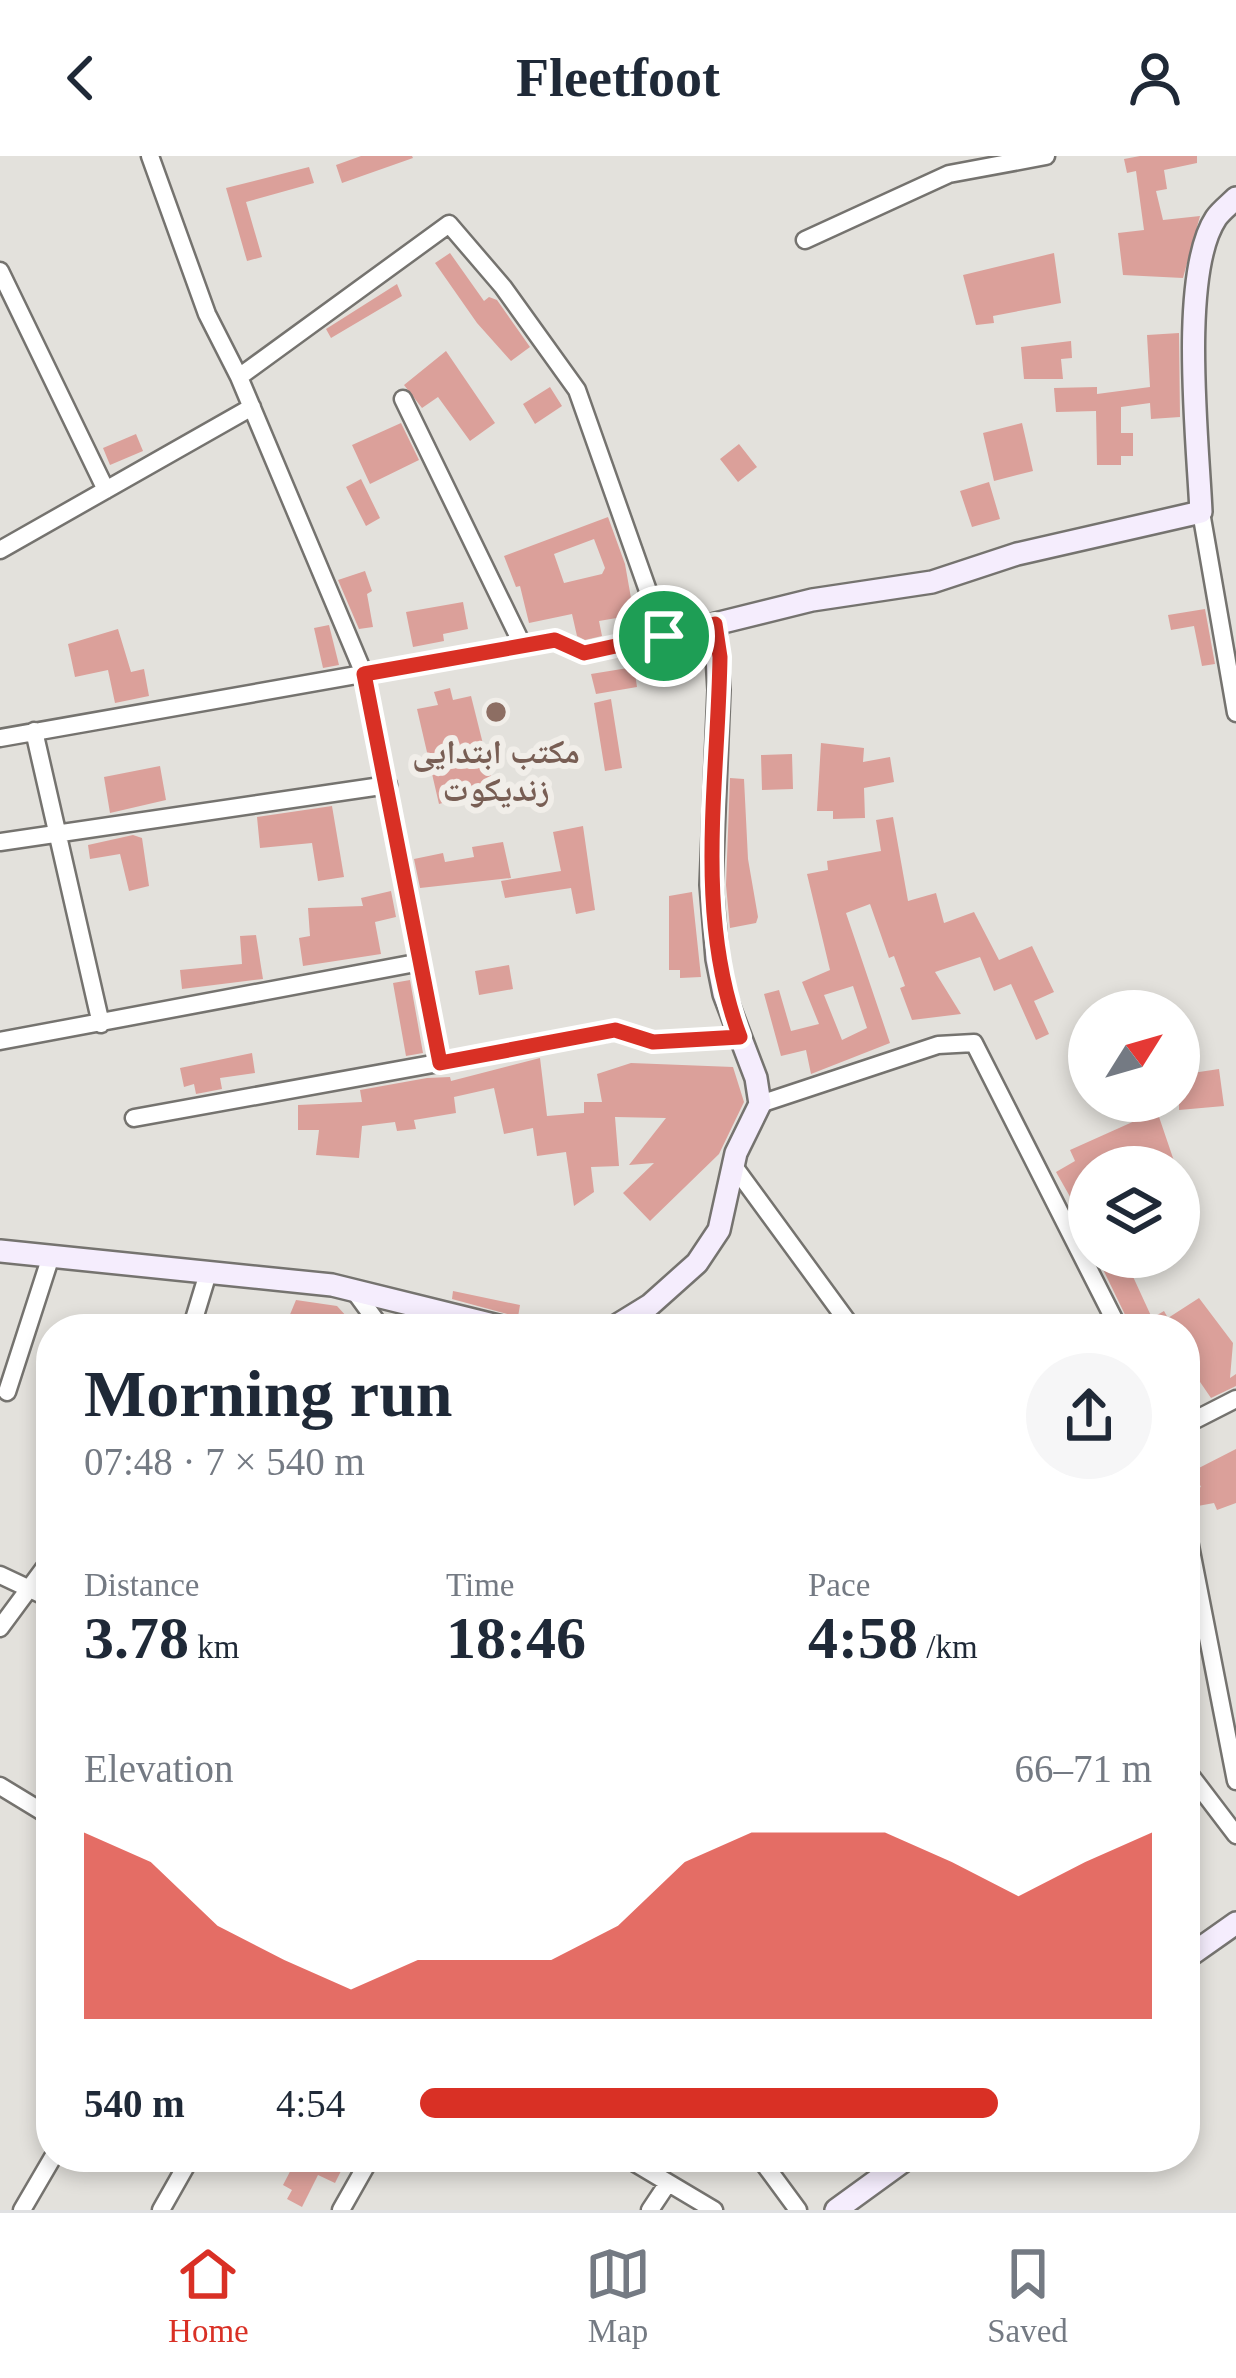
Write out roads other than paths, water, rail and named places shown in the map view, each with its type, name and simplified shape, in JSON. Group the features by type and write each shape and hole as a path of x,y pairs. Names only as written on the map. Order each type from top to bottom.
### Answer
{"street":[{"path":"150,156 207,314 239,377 364,674 440,1063"},
{"path":"806,240 949,174 1046,156"},
{"path":"1236,198 1215,218 1203,258 1195,317 1202,512 1236,713"},
{"path":"239,377 449,224 577,390 664,636"},
{"path":"0,271 106,490"},
{"path":"404,399 523,646"},
{"path":"0,550 252,407"},
{"path":"0,738 555,640 584,653 812,600 932,582 1017,554 1202,512"},
{"path":"635,1314 681,1277 719,1230 733,1165 760,1104 717,959 711,885 720,657 715,624"},
{"path":"34,731 100,1024"},
{"path":"0,842 388,784"},
{"path":"0,1041 422,962"},
{"path":"134,1118 615,1030 653,1042 740,1037"},
{"path":"760,1104 938,1045 974,1042 1111,1314"},
{"path":"733,1165 842,1314"},
{"path":"0,1251 355,1292 447,1314"},
{"path":"7,1392 51,1256"},
{"path":"196,1314 208,1273"},
{"path":"355,1292 371,1314"},
{"path":"1200,1417 1236,1399"},
{"path":"0,1575 36,1591"},
{"path":"0,1628 36,1578"},
{"path":"1200,1597 1236,1781"},
{"path":"0,1786 36,1807"},
{"path":"1200,1788 1236,1835"},
{"path":"1200,1948 1236,1923"},
{"path":"22,2210 44,2172"},
{"path":"161,2210 183,2172"},
{"path":"341,2210 362,2172"},
{"path":"650,2172 714,2210"},
{"path":"770,2172 798,2210"},
{"path":"836,2210 888,2172"},
{"path":"650,2210 668,2183"}],"place":[{"name":"مکتب ابتدایی زندیکوت","path":"496,712"}]}
